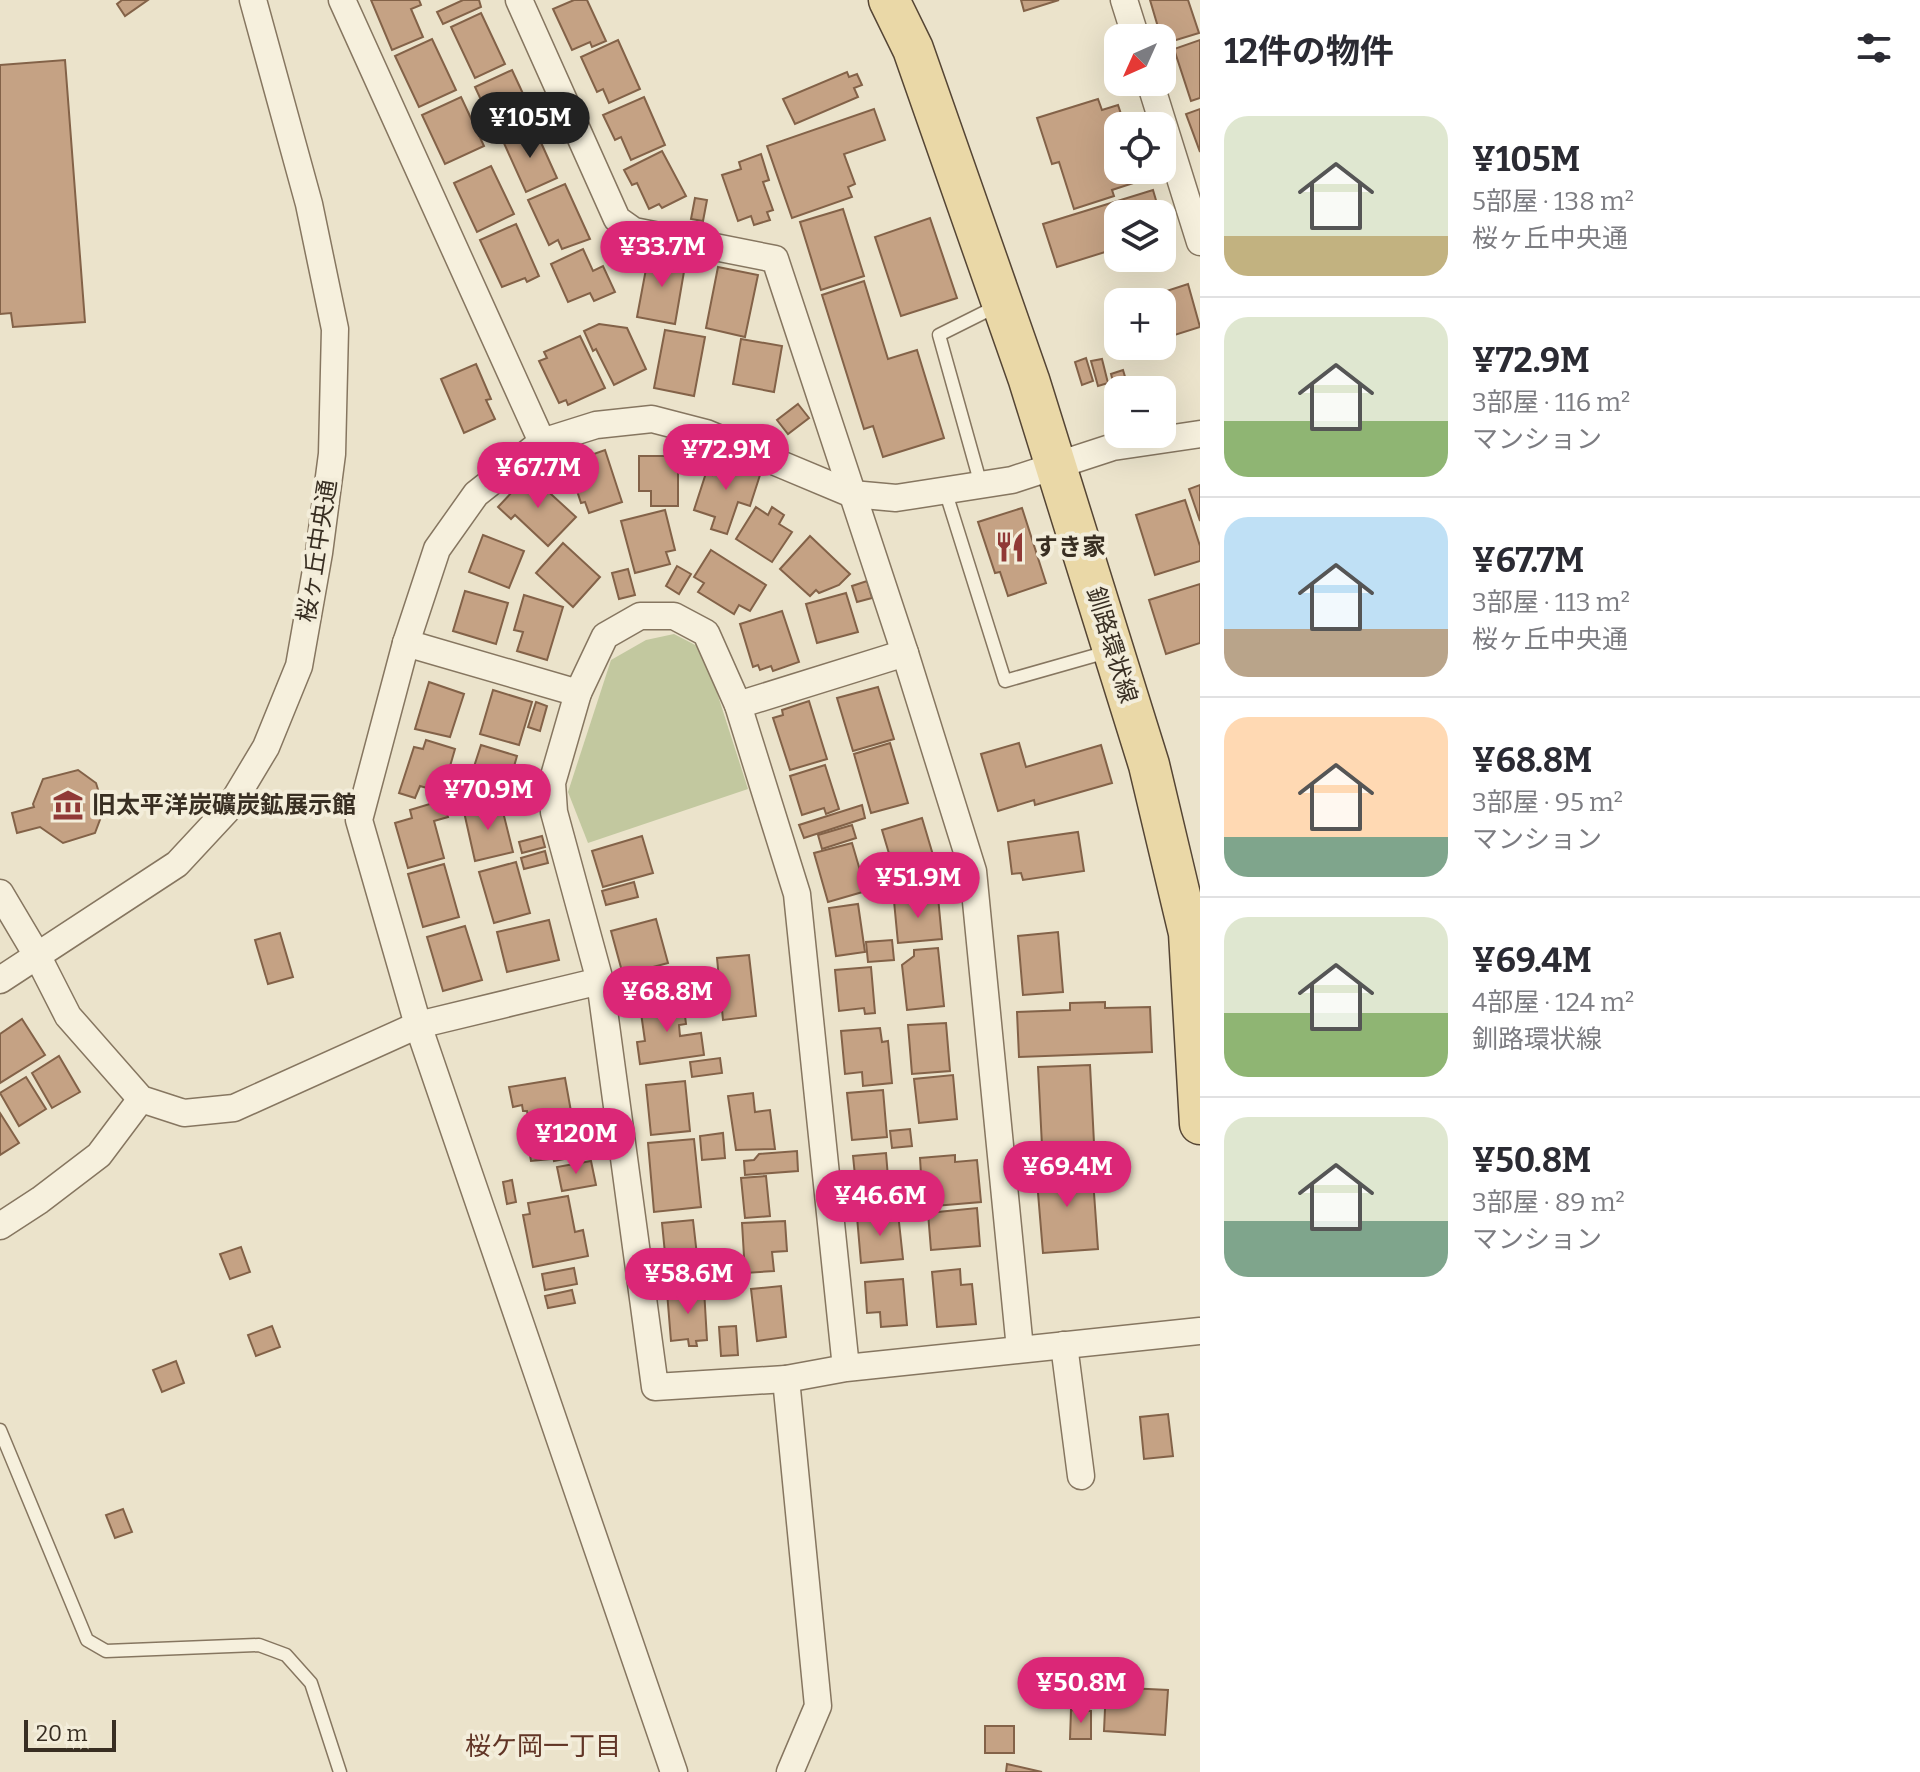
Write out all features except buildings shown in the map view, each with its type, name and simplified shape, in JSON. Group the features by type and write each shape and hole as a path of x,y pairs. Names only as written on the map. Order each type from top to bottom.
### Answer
{"main road":[{"name":"釧路環状線","path":"889,0 913,49 1057,465 1149,765 1189,933 1200,1124"}],"street":[{"name":"桜ヶ丘中央通","path":"0,980 177,864 230,807 266,747 299,666 332,454 335,329 309,204 253,0"},
{"path":"342,0 542,442"},
{"path":"519,0 617,219 634,231 775,259 905,653 973,871 1020,1349"},
{"path":"1124,0 1132,24"},
{"path":"1154,96 1200,242"},
{"path":"674,1772 418,1025 359,820 406,643 437,549 476,494 542,442 596,425 652,419 706,433 852,494 896,498 1012,480 1113,447 1200,434"},
{"path":"846,1368 797,894 738,705 706,633 674,616 640,616 605,636 578,693 552,783 554,812 600,981 655,1387 786,1379 846,1368 1200,1331"},
{"path":"406,643 578,693"},
{"path":"738,705 905,653"},
{"path":"0,893 68,1016 141,1099 184,1113 234,1108 418,1025 600,981"},
{"path":"0,1226 99,1155 141,1099"},
{"path":"1064,1345 1081,1476"},
{"path":"786,1379 818,1706 790,1772"}],"lane":[{"path":"981,485 939,335 1002,304"},
{"path":"945,490 1005,681 1114,650"},
{"path":"0,1430 87,1640 106,1651 259,1645 286,1655 311,1683 340,1772"}],"green space":[{"path":"674,634 703,649 748,789 588,843 568,792 611,660 646,640"}],"place":[{"name":"すき家","path":"1010,547"},
{"name":"旧太平洋炭礦炭鉱展示館","path":"68,805"}],"district":[{"name":"桜ケ岡一丁目","path":"543,1746"}]}
